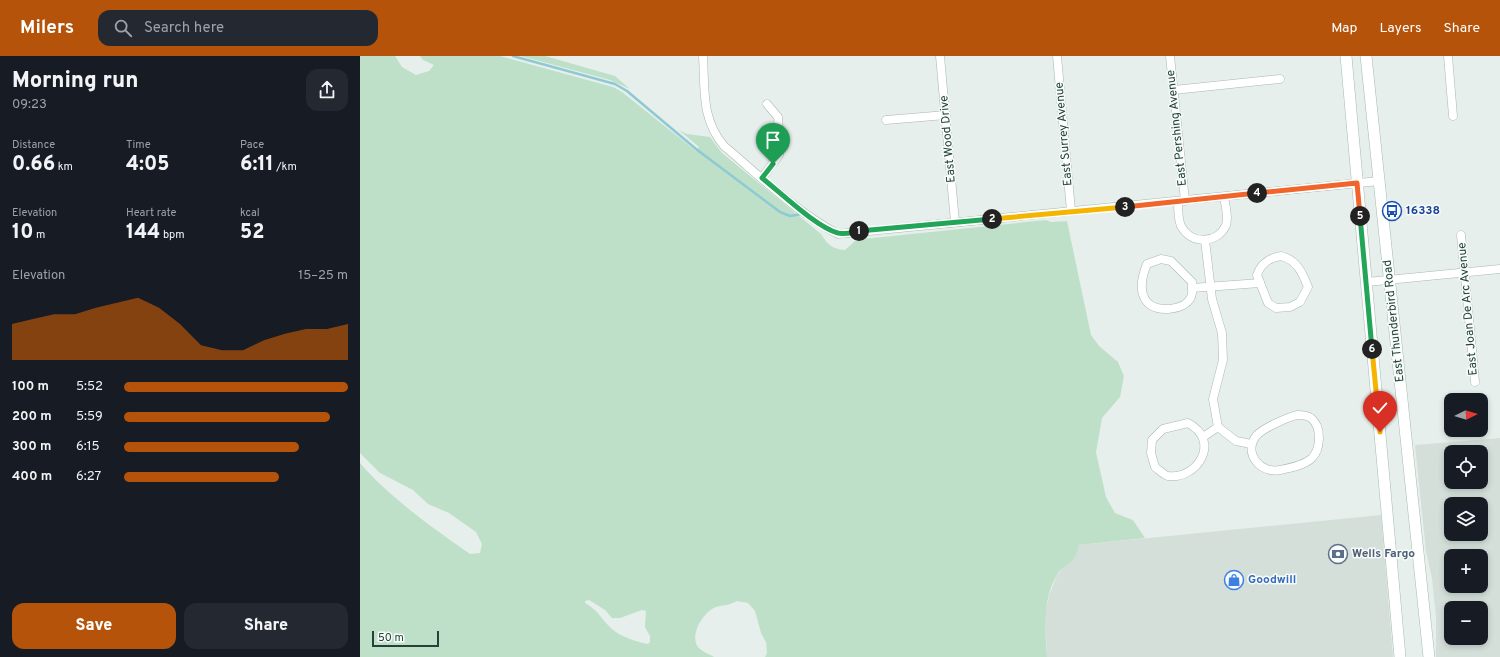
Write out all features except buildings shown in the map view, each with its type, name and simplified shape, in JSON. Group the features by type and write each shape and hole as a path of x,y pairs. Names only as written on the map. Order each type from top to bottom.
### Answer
{"main road":[{"name":"East Thunderbird Road","path":"1346,56 1400,657"},
{"name":"East Thunderbird Road","path":"1366,56 1429,657"}],"street":[{"path":"703,56 709,123 715,135 724,146 806,214 822,226 838,234 1379,181"},
{"name":"East Wood Drive","path":"940,56 955,222"},
{"name":"East Surrey Avenue","path":"1057,56 1071,212"},
{"name":"East Pershing Avenue","path":"1170,56 1174,90 1181,201 1181,226 1188,235 1198,240 1205,240"},
{"path":"1448,56 1453,116"},
{"path":"1174,90 1280,79"},
{"path":"762,178 779,155 780,143 778,117 767,104"},
{"path":"886,120 946,115"},
{"path":"1224,196 1226,223 1220,234 1210,240 1205,240 1210,288 1222,333 1223,348 1223,360 1213,399 1218,427 1236,441 1252,444"},
{"name":"East Joan De Arc Avenue","path":"1462,235 1475,382"},
{"path":"1281,256 1286,257 1300,268 1308,286 1300,302 1290,307 1276,308 1268,302 1260,283 1257,274 1261,265 1272,258 1281,256"},
{"path":"1161,259 1171,261 1192,282 1192,288 1191,297 1185,304 1179,307 1159,308 1148,303 1143,294 1142,278 1147,264 1161,259"},
{"path":"1367,282 1465,273 1500,268"},
{"path":"1192,288 1210,288 1260,283"},
{"path":"1297,415 1305,415 1312,419 1318,430 1318,444 1312,457 1277,471 1262,467 1253,459 1252,444 1257,434 1284,419 1297,415"},
{"path":"1188,423 1198,429 1203,437 1205,442 1203,457 1194,469 1177,475 1168,476 1155,467 1151,454 1152,440 1163,429 1188,423"},
{"path":"1203,437 1218,427"}],"shaded area":[{"path":"1500,438 1500,657 1436,657 1436,618 1432,578 1426,551 1415,445"},
{"path":"1381,515 1393,657 1047,657 1045,614 1049,596 1057,575 1065,565 1073,560 1079,545"}],"green space":[{"path":"360,56 395,56 402,67 416,75 429,71 434,65 423,60 420,56 500,56 613,87 622,92 696,151 699,147 679,130 687,134 710,137 722,153 821,234 825,241 837,248 845,250 855,241 863,239 1046,220 1051,222 1067,221 1091,335 1099,346 1118,362 1124,376 1120,397 1102,418 1096,452 1106,497 1115,513 1133,520 1145,538 1079,545 1074,559 1058,573 1049,593 1045,625 1047,657 765,657 767,653 766,642 761,633 755,611 748,603 737,601 711,609 699,624 695,636 698,647 714,657 360,657 360,463 398,500 470,554 480,553 482,544 476,532 449,513 428,504 413,490 380,473 360,453","holes":["589,600 605,610 612,618 620,618 642,610 646,611 645,627 650,636 650,642 648,644 638,642 626,638 616,632 596,611 585,603 585,601"]},
{"path":"521,56 545,56 615,76 630,89 610,80"}],"waterway":[{"path":"513,56 615,84 627,91 696,149 780,212 790,216 802,214"}],"place":[{"name":"16338","path":"1392,211"},
{"name":"Wells Fargo","path":"1338,554"},
{"name":"Goodwill","path":"1234,580"}],"route":[{"path":"773,164 762,178 822,226 838,234 1178,202 1357,183 1380,432"}]}
